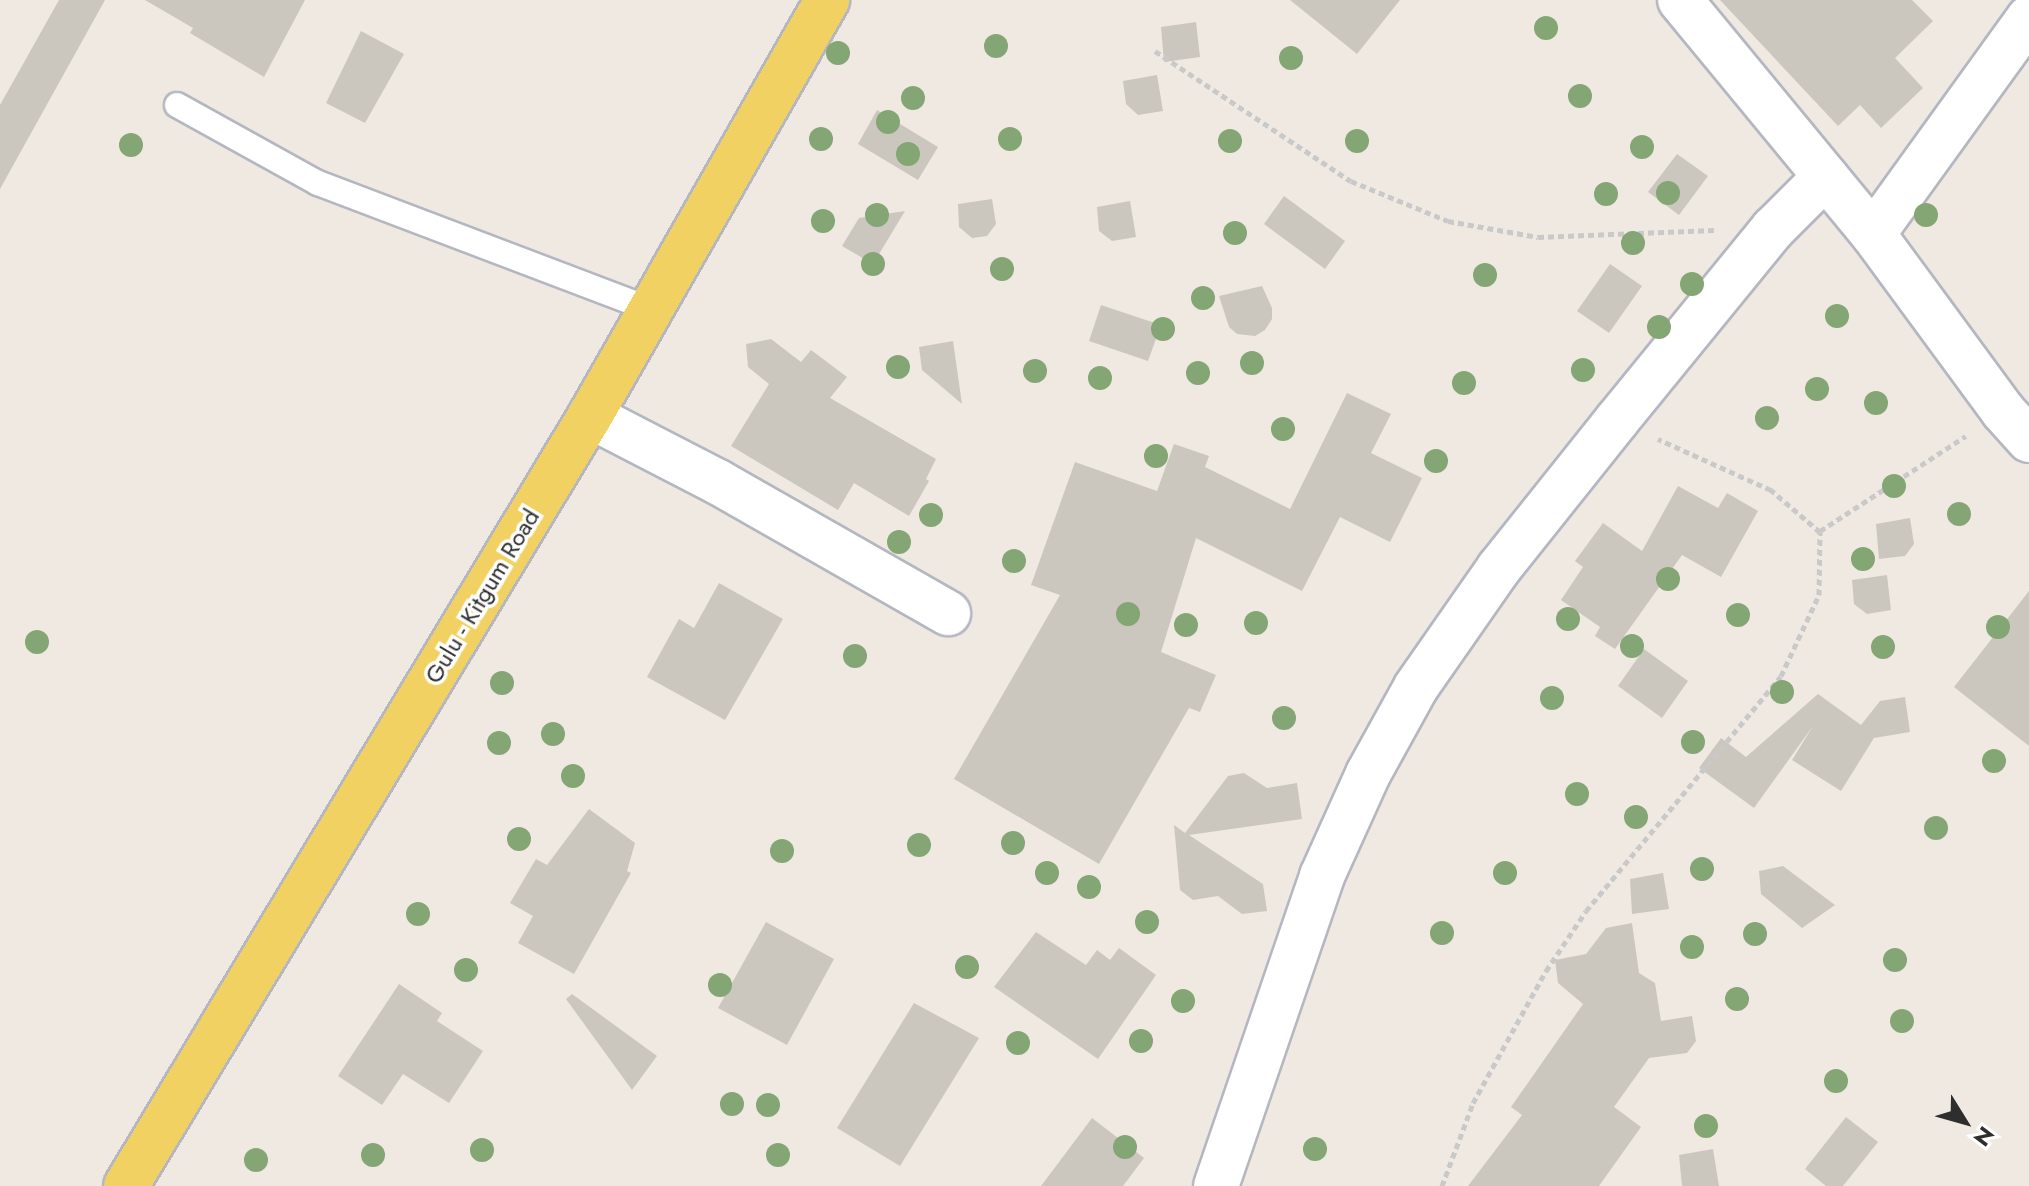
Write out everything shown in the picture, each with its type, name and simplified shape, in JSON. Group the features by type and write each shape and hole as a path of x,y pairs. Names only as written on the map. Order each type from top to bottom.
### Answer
{"main road":[{"name":"Gulu - Kitgum Road","path":"126,1186 590,416 827,0"}],"street":[{"path":"1680,0 1873,234 2016,425"},
{"path":"1873,234 2029,18"},
{"path":"1216,1186 1322,876 1368,774 1416,687 1499,568 1617,420 1773,229 1825,177"},
{"path":"590,416 718,482 948,613"}],"lane":[{"path":"177,105 318,183 652,310"}],"path":[{"path":"1155,51 1351,181 1448,221 1538,237 1773,229"},
{"path":"1617,420 1771,490 1820,532"},
{"path":"1820,532 2016,425"},
{"path":"1442,1186 1473,1103 1546,971 1586,911 1781,676 1819,595 1820,532"}],"building":[{"path":"59,0 105,0 0,189 0,105"},
{"path":"145,0 305,0 264,77 190,33 193,28"},
{"path":"1290,0 1400,0 1357,54"},
{"path":"1720,0 1912,0 1933,21 1895,58 1923,88 1881,128 1860,105 1838,126"},
{"path":"1196,22 1200,57 1164,62 1161,27"},
{"path":"361,31 404,54 365,123 326,103"},
{"path":"1157,75 1163,111 1138,115 1126,104 1123,81"},
{"path":"877,110 938,147 918,180 858,144"},
{"path":"1677,154 1708,176 1679,215 1648,192"},
{"path":"1284,196 1345,241 1325,269 1264,224"},
{"path":"992,199 996,224 987,236 972,238 959,227 958,204"},
{"path":"1130,201 1136,237 1112,241 1099,231 1097,207"},
{"path":"905,211 873,264 842,246 859,218"},
{"path":"1610,264 1642,286 1609,333 1577,311"},
{"path":"1262,286 1272,308 1272,319 1265,330 1255,336 1237,334 1229,327 1219,296"},
{"path":"1101,305 1161,325 1148,361 1089,341"},
{"path":"771,339 801,362 811,350 847,377 830,398 936,459 926,479 929,481 909,516 854,483 838,510 731,446 769,384 748,367 746,344"},
{"path":"953,341 962,404 922,370 919,347"},
{"path":"1347,393 1391,414 1371,453 1422,478 1390,542 1340,517 1302,591 1196,538 1161,652 1216,675 1200,712 1189,708 1099,864 954,779 1060,595 1031,585 1075,462 1157,491 1174,444 1209,456 1205,467 1290,509"},
{"path":"1678,486 1718,508 1727,493 1758,511 1721,577 1682,555 1615,649 1595,636 1600,627 1561,600 1583,567 1575,561 1603,523 1642,551"},
{"path":"1910,518 1914,544 1905,556 1879,559 1876,524"},
{"path":"1887,575 1891,610 1867,614 1854,604 1852,580"},
{"path":"719,583 783,619 725,720 647,677 679,619 694,628"},
{"path":"2029,591 2029,746 1954,687"},
{"path":"1644,649 1688,681 1662,718 1618,686"},
{"path":"1818,694 1861,725 1880,701 1905,697 1910,732 1874,738 1841,791 1792,760 1813,726 1754,808 1699,768 1721,738 1746,757"},
{"path":"1244,773 1267,788 1297,783 1302,819 1189,835 1263,884 1267,911 1242,914 1218,896 1193,900 1180,890 1174,825 1185,833 1228,776"},
{"path":"589,809 635,843 627,871 631,873 574,974 518,943 533,916 510,903 536,859 547,865"},
{"path":"1783,866 1835,905 1802,928 1761,894 1759,871"},
{"path":"1663,873 1669,909 1632,914 1630,879"},
{"path":"766,922 834,959 787,1045 718,1008"},
{"path":"1632,923 1639,973 1655,983 1661,1021 1692,1016 1696,1041 1687,1053 1649,1058 1614,1107 1641,1127 1599,1186 1468,1186 1522,1115 1511,1107 1583,1004 1558,983 1555,960 1586,954 1606,928"},
{"path":"1036,932 1086,965 1097,950 1110,960 1119,948 1156,975 1098,1059 994,987"},
{"path":"399,984 442,1013 437,1021 483,1051 449,1103 403,1074 382,1105 338,1076"},
{"path":"572,994 657,1056 632,1090 566,999"},
{"path":"914,1003 979,1038 900,1166 837,1128"},
{"path":"1846,1117 1878,1142 1843,1186 1826,1186 1805,1169"},
{"path":"1092,1118 1144,1158 1123,1186 1041,1186"},
{"path":"1713,1149 1719,1186 1682,1186 1679,1155"}]}
